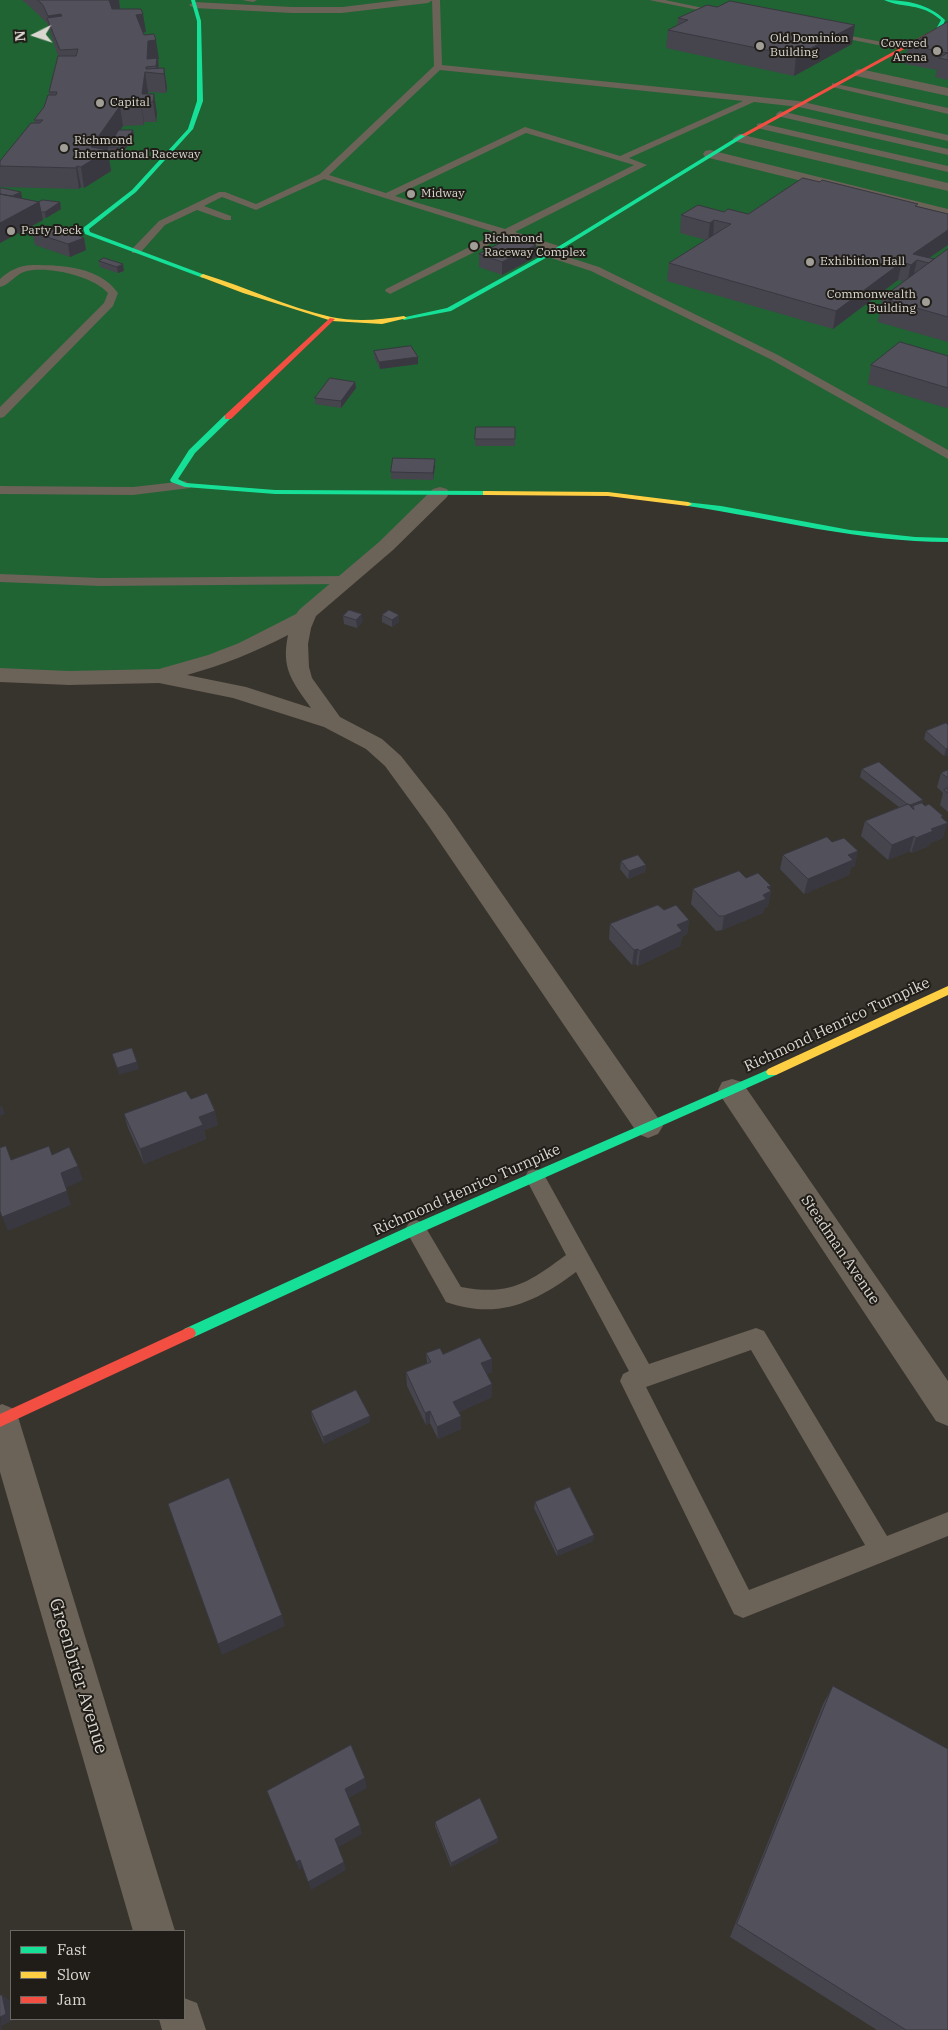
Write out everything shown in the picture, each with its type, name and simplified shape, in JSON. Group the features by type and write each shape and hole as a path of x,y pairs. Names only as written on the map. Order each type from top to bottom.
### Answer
{"street":[{"path":"428,0 342,10 292,10 194,2 199,21 200,101 190,129 134,191 86,228 86,233 246,292 332,319 382,322 449,310 553,252 710,154 945,24 934,12 922,7 886,0"},
{"path":"860,72 948,92"},
{"path":"739,138 948,187"},
{"path":"710,154 948,214"},
{"path":"332,319 192,452 174,480 185,485 275,492 608,494 634,496 711,507 874,536 917,541 948,540"},
{"path":"159,676 216,660 247,648 304,618 344,580 386,546 440,493"},
{"path":"304,618 297,644 298,667 301,678 332,722"},
{"path":"0,675 69,678 159,676 238,692 332,722 374,744 393,761 437,819 648,1126"},
{"name":"Richmond Henrico Turnpike","path":"1,1421 93,1376 416,1229 732,1090 948,990"},
{"name":"Steadman Avenue","path":"732,1090 948,1410"},
{"name":"Greenbrier Avenue","path":"1,1421 154,1930"}],"lane":[{"path":"246,0 253,0"},
{"path":"136,251 162,223 222,194 256,207 323,176 438,67 436,0"},
{"path":"653,0 730,14"},
{"path":"817,31 903,48"},
{"path":"438,67 756,98 799,104 948,138"},
{"path":"836,85 948,111"},
{"path":"620,159 756,98"},
{"path":"780,114 948,152"},
{"path":"760,126 948,169"},
{"path":"387,196 524,130 642,165 509,234 390,291"},
{"path":"323,176 509,234 595,269 774,357 948,455"},
{"path":"195,206 228,218"},
{"path":"0,284 10,275 25,269 42,268 94,277 107,285 113,293 109,304 0,414"},
{"path":"0,490 133,490 185,485"},
{"path":"0,578 100,582 344,580"},
{"path":"535,1177 644,1377"},
{"path":"416,1229 454,1295 476,1300 496,1301 536,1290 579,1258"},
{"path":"882,1550 756,1338 630,1382 743,1604 882,1550 948,1524"}],"green space":[{"name":"Richmond Raceway Complex","path":"0,0 948,0 948,540 917,541 634,495 440,493 304,618 159,676 0,675"}],"building":[{"name":"Capital","path":"38,0 109,0 112,9 141,9 143,14 136,15 144,35 154,34 156,40 148,41 147,59 157,58 156,66 146,67 146,69 164,68 164,74 145,72 142,94 154,94 153,102 141,102 141,105 120,106 91,147 108,150 81,167 0,166 0,161 31,123 40,123 43,120 34,120 44,107 48,95 56,95 57,92 49,92 58,56 76,56 78,49 60,50 47,18 62,16 61,14 48,16 43,5"},
{"path":"730,1 855,25 796,56 668,30 688,20 678,18 707,5 717,7"},
{"path":"948,22 948,53 908,45"},
{"path":"948,53 948,60 939,58"},
{"path":"119,130 133,130 122,147 108,147"},
{"name":"Exhibition Hall","path":"803,178 820,182 822,180 918,204 915,206 948,214 948,230 913,254 934,259 929,263 917,260 911,265 902,262 836,311 669,263 731,224 714,220 710,223 681,215 698,205 724,212 728,209 748,214"},
{"path":"0,189 21,192 12,196 0,194"},
{"path":"0,194 39,202 0,223"},
{"path":"43,200 60,202 45,212 41,212 38,202"},
{"path":"48,226 80,234 77,235 84,238 68,244 32,232 39,227"},
{"path":"513,237 536,245 502,262 479,254"},
{"path":"948,249 948,317 882,298"},
{"path":"104,258 123,264 117,267 99,261"},
{"path":"900,342 948,356 948,388 871,365"},
{"path":"411,346 418,357 379,362 374,351"},
{"path":"330,378 355,382 341,401 315,398"},
{"path":"476,427 515,427 515,439 475,439"},
{"path":"393,458 435,459 433,473 391,472"},
{"path":"349,610 362,614 356,620 343,616"},
{"path":"389,610 399,615 392,620 382,615"},
{"path":"946,723 948,725 948,748 946,749 926,731"},
{"path":"879,762 923,800 910,805 907,804 862,769"},
{"path":"948,770 948,778 941,773"},
{"path":"922,803 925,806 929,804 948,823 931,829 933,831 916,838 914,836 892,845 865,821 908,804 914,810 913,806"},
{"path":"827,837 832,842 844,838 858,851 848,855 853,860 808,879 783,855"},
{"path":"638,855 646,865 629,871 621,861"},
{"path":"739,871 746,878 758,873 771,886 767,887 771,891 763,895 766,899 724,916 719,916 693,889"},
{"path":"658,905 664,910 676,905 689,920 677,925 682,931 640,951 638,949 634,950 610,924"},
{"path":"132,1048 137,1062 117,1068 112,1054"},
{"path":"186,1091 191,1099 207,1093 215,1111 199,1117 203,1125 140,1149 124,1114"},
{"path":"6,1146 11,1160 49,1146 52,1155 69,1147 78,1166 61,1173 67,1191 2,1217 0,1211 0,1148"},
{"path":"480,1338 492,1359 481,1363 492,1384 453,1402 461,1416 437,1427 430,1411 425,1413 406,1372 431,1362 426,1353 440,1348 443,1354"},
{"path":"356,1390 370,1416 323,1437 311,1411"},
{"path":"229,1478 282,1615 218,1644 168,1504"},
{"path":"570,1487 594,1535 557,1551 535,1502"},
{"path":"833,1686 948,1749 948,2030 906,2030 737,1924"},
{"path":"351,1745 365,1778 345,1789 360,1825 335,1839 344,1862 308,1882 300,1860 296,1862 267,1791"},
{"path":"480,1798 498,1838 451,1863 435,1822"},
{"path":"0,1995 2,1995 6,2014 0,2017"}],"traffic: fast":[{"path":"193,0 199,21 200,101 190,129 134,191 86,228 87,233 203,276"},
{"path":"886,0 917,5 931,11 943,20 940,28 937,30"},
{"path":"404,318 449,310 558,249 744,135"},
{"path":"228,417 192,452 174,480 185,485 275,492 486,493"},
{"path":"688,504 850,533 915,540 948,540"},
{"path":"189,1333 416,1229 772,1072"}],"traffic: slow":[{"path":"203,276 245,292 332,319 382,322 404,318"},
{"path":"486,493 608,494 688,504"},
{"path":"772,1072 948,990"}],"traffic: jam":[{"path":"744,135 937,30"},
{"path":"228,417 332,319"},
{"path":"0,1421 189,1333"}],"place":[{"name":"Old Dominion Building","path":"760,46"},
{"name":"Covered Arena","path":"937,51"},
{"name":"Capital","path":"100,103"},
{"name":"Richmond International Raceway","path":"64,148"},
{"name":"Midway","path":"411,194"},
{"name":"Party Deck","path":"11,231"},
{"name":"Richmond Raceway Complex","path":"474,246"},
{"name":"Exhibition Hall","path":"810,262"},
{"name":"Commonwealth Building","path":"926,302"}]}
